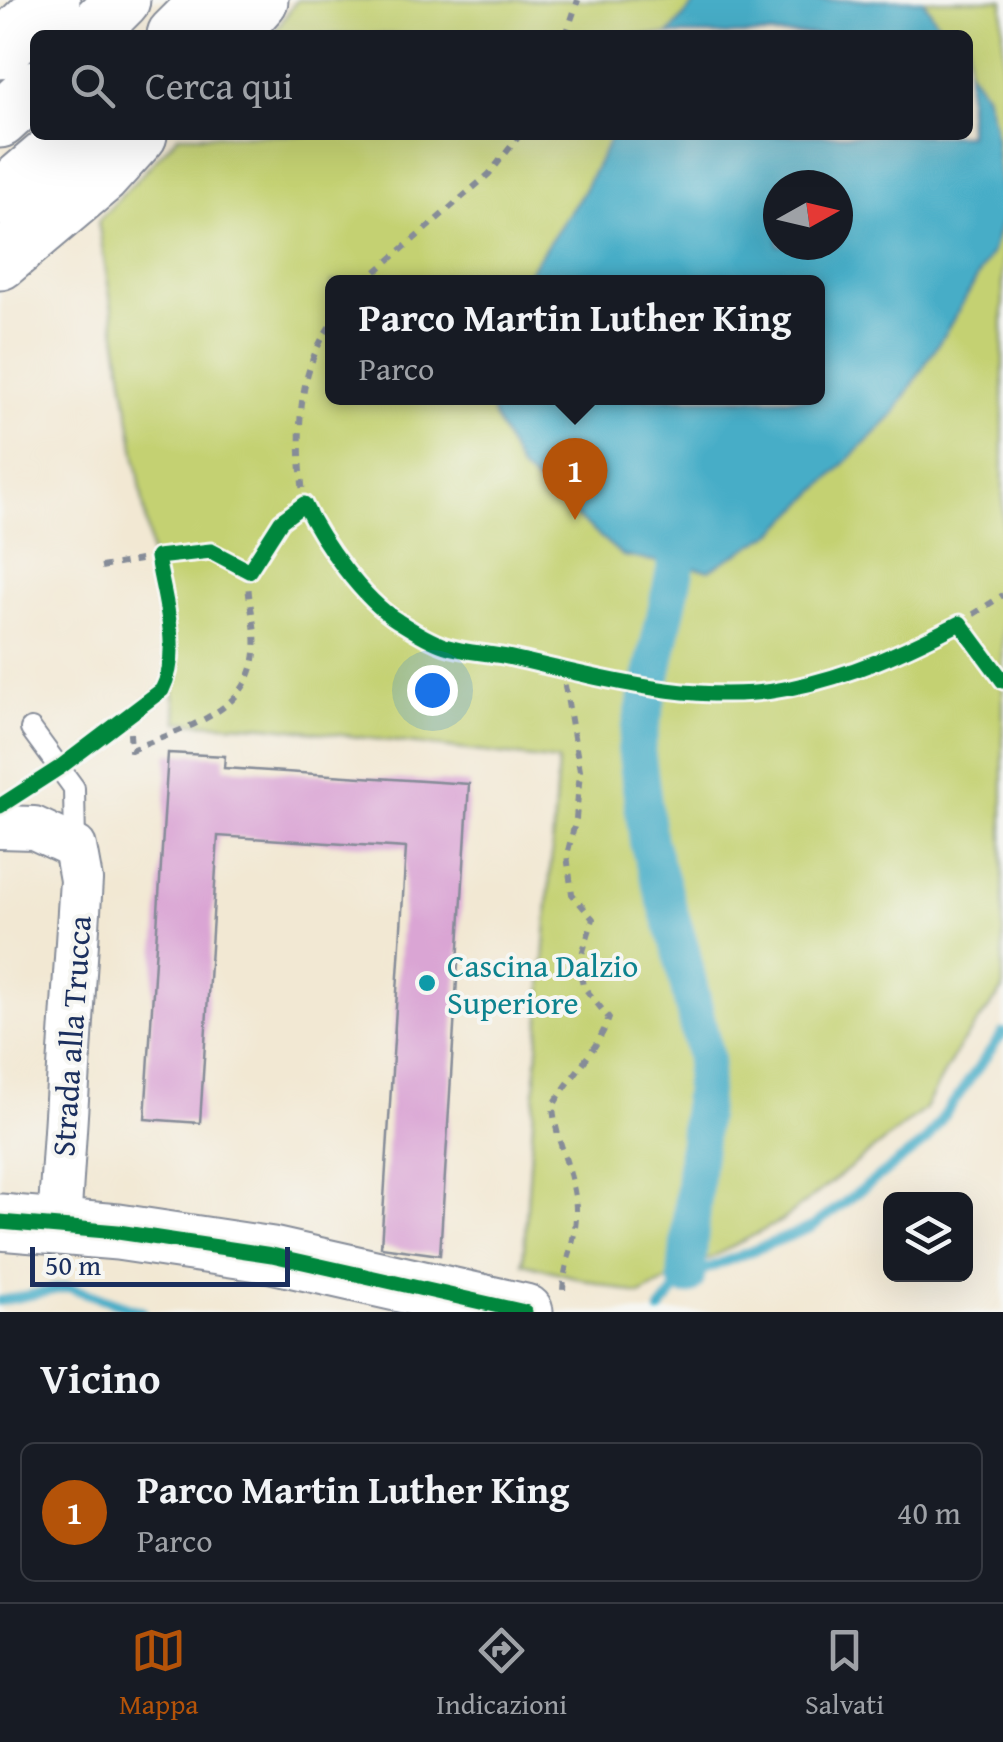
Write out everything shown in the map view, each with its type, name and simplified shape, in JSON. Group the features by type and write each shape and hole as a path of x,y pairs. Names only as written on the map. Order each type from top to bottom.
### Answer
{"main road":[{"path":"0,51 52,0"},
{"path":"92,30 122,0"},
{"path":"179,30 210,0"},
{"path":"233,30 260,0"},
{"path":"0,120 30,93"},
{"path":"0,198 68,140"},
{"path":"0,262 101,178 135,140"},
{"path":"0,1222 60,1225 272,1255 523,1307"}],"street":[{"path":"0,826 34,828 76,848"},
{"name":"Strada alla Trucca","path":"60,1225 81,880 76,848"}],"lane":[{"name":"Strada alla Trucca","path":"31,729 74,788 76,848"}],"path":[{"path":"568,30 578,0"},
{"path":"372,275 489,174 516,140"},
{"path":"303,512 298,424 325,333"},
{"path":"101,567 163,562"},
{"path":"134,713 132,750 223,712 238,696 255,656 255,630 246,592 247,565"},
{"path":"970,638 952,627 1003,594"},
{"path":"523,1307 564,1268 574,1236 577,1211 553,1106 601,1041 609,1018 583,986 580,964 593,919 572,894 567,856 580,771 555,668 579,673"},
{"path":"113,728 134,713"}],"green space":[{"path":"297,0 1003,0 1003,990 959,1047 924,1110 783,1220 640,1295 523,1263 558,761 267,726 178,722 98,221 174,140 973,140 973,30 276,30"}],"water":[{"path":"698,0 923,0 943,30 672,30"},
{"path":"973,76 985,93 994,125 1003,215 992,252 950,325 892,417 775,532 709,570 623,556 520,469 492,413 493,405 825,405 825,275 527,275 582,194 609,140 973,140"}],"building":[{"name":"Cascina Dalzio Superiore","path":"168,753 225,756 224,768 469,784 440,1255 381,1247 406,848 218,836 200,1123 145,1119"}],"waterway":[{"path":"676,566 636,749 648,842 681,951 705,1058 686,1277"},
{"path":"660,1310 686,1277 812,1227 925,1142 1003,1033"},
{"path":"0,1301 68,1287 143,1312"}],"cycle path":[{"path":"0,806 59,768 162,690 168,675 171,642 157,557 211,551 249,571 281,521 304,504 332,551 371,599 409,628 453,648 650,688 756,693 813,683 856,670 960,623 1003,681"},
{"path":"0,1222 118,1232 272,1255 525,1312"}],"place":[{"name":"Parco Martin Luther King","path":"575,520"},
{"name":"Cascina Dalzio Superiore","path":"427,983"}]}
